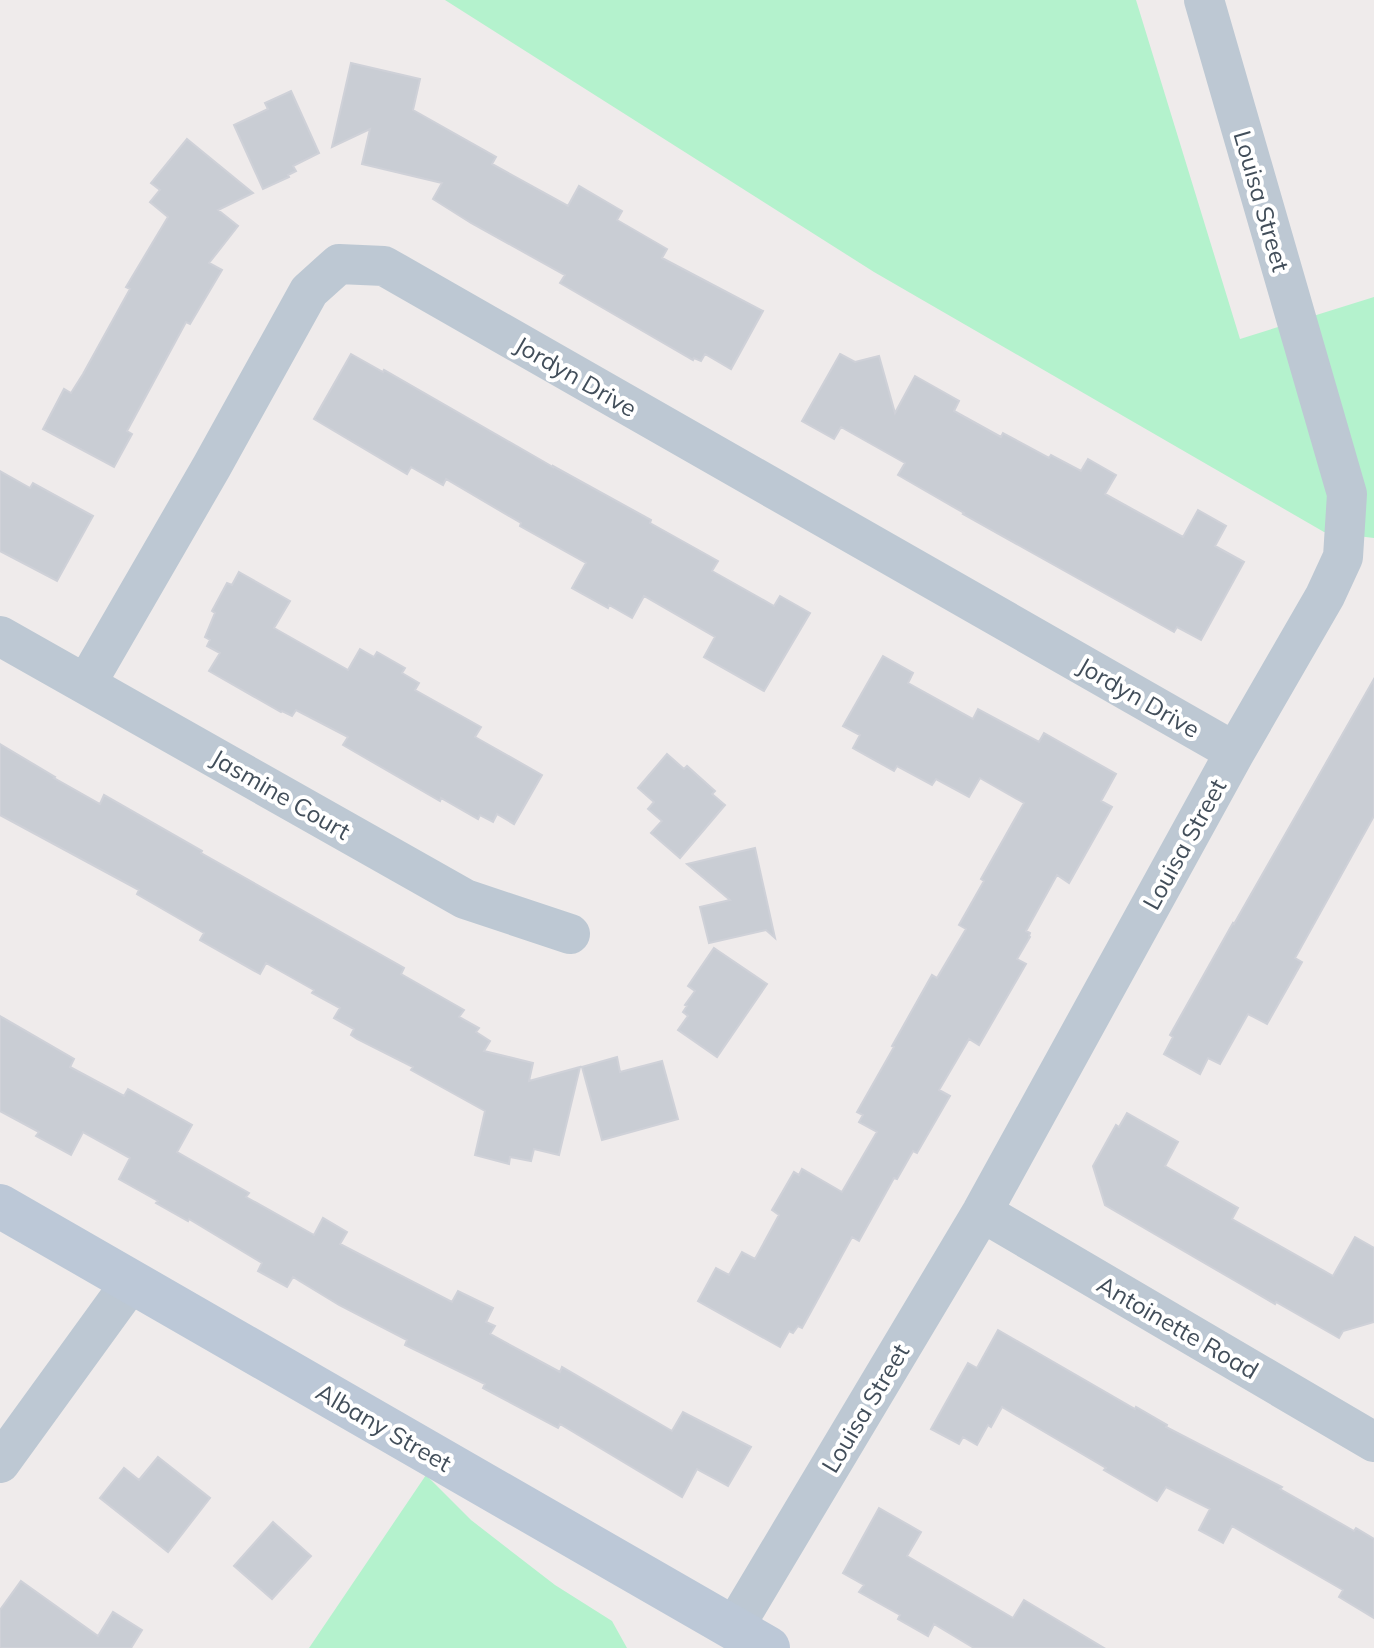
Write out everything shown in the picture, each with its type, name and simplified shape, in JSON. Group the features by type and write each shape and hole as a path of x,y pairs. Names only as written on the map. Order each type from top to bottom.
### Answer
{"street":[{"name":"Louisa Street","path":"750,1638 1235,752 1325,596 1343,557 1347,494 1204,0"},
{"name":"Jordyn Drive","path":"86,684 309,291 339,264 384,266 1235,752"},
{"name":"Jasmine Court","path":"0,636 465,899 570,934"},
{"name":"Albany Street","path":"0,1206 750,1638"},
{"name":"Antoinette Road","path":"982,1212 1374,1442"},
{"path":"0,1463 132,1281"}],"green space":[{"path":"445,0 1136,0 1240,339 1374,297 1374,538 1324,532 874,272"},
{"path":"426,1475 471,1520 555,1585 612,1621 627,1648 309,1648"}],"building":[{"path":"351,63 420,79 413,110 496,157 492,164 568,206 579,186 622,211 617,220 667,249 662,258 763,311 731,369 705,354 701,361 693,360 560,283 565,275 433,199 442,183 362,164 370,129 332,147"},
{"path":"291,91 319,153 293,166 296,171 289,177 263,189 234,125 268,109 265,103"},
{"path":"187,139 253,193 218,210 238,226 209,263 222,270 190,324 186,322 127,431 132,434 114,467 43,429 64,389 71,393 83,374 130,289 126,287 168,217 150,202 160,190 151,183"},
{"path":"351,354 651,520 650,523 718,561 712,571 774,606 780,596 810,613 764,691 704,657 715,637 644,596 632,618 609,605 608,608 572,588 586,563 446,479 443,485 411,467 407,474 314,419"},
{"path":"840,354 855,362 879,356 895,413 915,376 959,401 954,411 1001,437 1003,433 1081,471 1088,459 1116,475 1105,494 1183,537 1198,510 1226,526 1215,546 1244,562 1201,640 1177,627 1174,632 963,514 898,475 905,463 841,427 834,439 802,421"},
{"path":"0,471 30,488 33,483 93,516 57,581 0,551"},
{"path":"239,572 290,601 274,628 348,670 360,649 374,657 377,652 405,668 402,673 419,683 415,690 481,727 475,737 542,775 514,824 497,814 493,822 480,815 478,819 441,798 440,801 343,745 348,737 296,710 292,716 281,712 209,671 220,653 207,646 210,640 205,637 215,613 212,611 227,583 232,585"},
{"path":"883,656 913,673 908,683 973,719 978,709 1039,742 1044,733 1116,774 1101,801 1112,807 1069,883 1057,875 1026,931 1030,937 1017,959 1026,964 979,1045 969,1039 939,1090 950,1096 917,1153 913,1151 897,1179 894,1178 859,1241 852,1237 802,1328 798,1326 793,1333 789,1331 780,1347 698,1301 716,1268 729,1275 742,1252 755,1259 779,1215 772,1210 794,1172 799,1175 802,1169 842,1192 877,1132 859,1122 863,1115 857,1112 932,975 937,978 966,929 959,925 1024,803 980,778 969,797 936,779 932,785 897,766 894,771 853,748 860,735 843,726"},
{"path":"1374,679 1374,816 1295,958 1302,962 1267,1024 1248,1014 1220,1064 1208,1058 1200,1074 1164,1054 1173,1037 1170,1035"},
{"path":"0,744 100,804 104,795 404,968 401,974 464,1010 459,1017 479,1028 476,1032 490,1041 484,1051 533,1063 529,1081 580,1067 559,1155 534,1149 531,1161 510,1157 509,1164 475,1155 485,1111 411,1070 413,1067 351,1035 354,1029 334,1018 340,1008 312,993 314,990 266,963 260,974 200,940 204,933 137,894 139,890 0,815"},
{"path":"667,754 684,769 687,766 715,791 712,794 725,805 680,858 651,833 662,821 648,809 654,802 638,788"},
{"path":"755,848 775,938 766,930 709,943 700,907 730,900 687,864"},
{"path":"714,948 767,984 717,1057 678,1030 688,1016 683,1012 685,1005 695,991 688,986"},
{"path":"0,1016 74,1059 70,1067 124,1096 128,1089 192,1125 177,1152 249,1193 246,1197 314,1235 323,1218 347,1232 340,1244 452,1302 458,1291 493,1308 486,1322 495,1326 490,1334 560,1372 562,1367 672,1431 683,1412 751,1447 728,1486 697,1469 682,1497 560,1424 558,1428 483,1388 485,1384 405,1345 407,1340 293,1277 287,1287 258,1271 262,1263 119,1179 130,1158 83,1132 71,1155 36,1136 39,1132 0,1111"},
{"path":"617,1057 620,1072 662,1061 678,1119 602,1140 582,1067"},
{"path":"1127,1113 1178,1142 1165,1166 1238,1208 1232,1219 1333,1276 1355,1237 1374,1248 1374,1322 1343,1331 1339,1338 1105,1205 1093,1166 1116,1125 1119,1127"},
{"path":"998,1330 1166,1427 1282,1487 1280,1489 1354,1531 1356,1528 1374,1539 1374,1618 1339,1597 1343,1590 1232,1526 1223,1543 1199,1530 1210,1509 1166,1487 1157,1501 1002,1407 977,1445 963,1437 959,1444 931,1429 968,1363 977,1368"},
{"path":"158,1457 210,1498 168,1552 100,1498 124,1468 139,1480"},
{"path":"879,1508 921,1532 907,1556 1013,1618 1024,1600 1104,1648 974,1648 934,1624 928,1636 898,1619 900,1615 859,1592 864,1585 843,1573"},
{"path":"273,1522 311,1556 272,1599 234,1566"},
{"path":"21,1581 98,1636 113,1612 142,1630 131,1648 0,1648 0,1610"}]}
